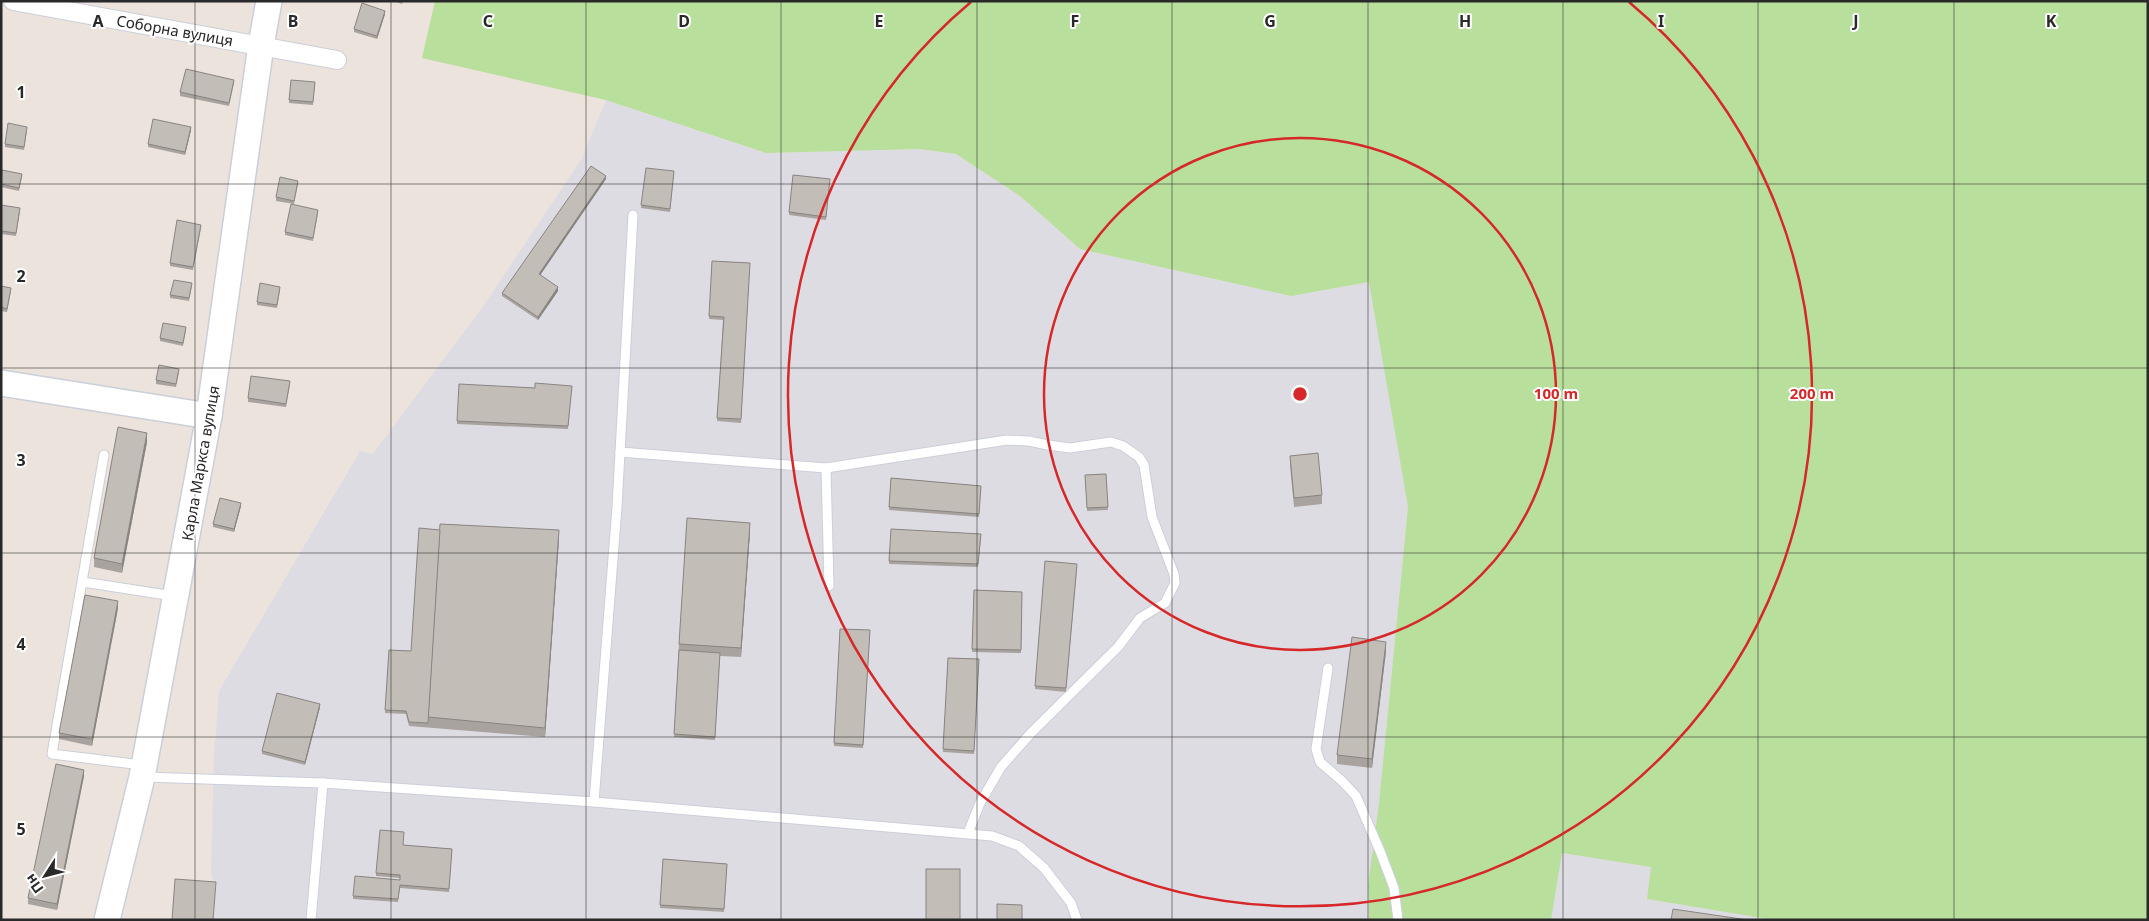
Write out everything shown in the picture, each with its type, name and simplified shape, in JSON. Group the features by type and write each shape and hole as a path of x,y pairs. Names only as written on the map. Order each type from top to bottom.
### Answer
{"street":[{"name":"Соборна вулиця","path":"13,1 337,60"},
{"name":"Карла Маркса вулиця","path":"107,920 143,771 209,416 261,45 269,1"},
{"path":"1,383 209,416"}],"lane":[{"path":"594,802 620,452 633,215"},
{"path":"620,452 826,468 1007,440 1028,441 1048,446 1070,448 1111,442 1123,446 1139,457 1144,465 1152,517 1174,574 1175,583 1172,592 1165,603 1140,618 1118,647 1031,733 1002,766 980,802 968,833"},
{"path":"104,455 52,754 143,771 594,802 992,836 1019,846 1044,868 1071,903 1077,920"},
{"path":"826,468 829,586"},
{"path":"83,582 176,597"},
{"path":"1328,668 1316,749 1320,762 1356,796 1394,888 1398,920"},
{"path":"311,920 323,783"}],"shaded area":[{"path":"606,100 766,153 920,149 956,154 1020,196 1080,249 1291,296 1370,282 1408,507 1379,803 1368,885 1369,920 213,920 216,885 211,875 214,755 219,691 360,451 373,454 484,305 582,158"},
{"path":"1562,853 1652,867 1647,899 1774,920 1551,920"}],"green space":[{"path":"435,1 2148,1 2148,920 1774,920 1647,899 1651,867 1562,853 1551,920 1369,920 1368,885 1379,803 1408,507 1369,282 1291,296 1080,249 1020,196 956,154 920,149 766,153 606,100 422,58"}],"building":[{"path":"362,3 385,11 377,36 354,29"},
{"path":"186,69 234,80 229,103 180,92"},
{"path":"291,80 315,82 313,102 289,100"},
{"path":"153,119 191,127 185,152 148,144"},
{"path":"8,123 27,127 24,147 5,144"},
{"path":"591,166 606,176 539,274 558,287 538,317 502,293"},
{"path":"646,168 674,171 670,209 641,205"},
{"path":"2,170 22,174 19,188 1,184"},
{"path":"793,175 830,179 826,217 789,212"},
{"path":"280,177 298,181 294,201 276,197"},
{"path":"291,204 318,210 313,238 285,232"},
{"path":"1,205 20,208 16,233 1,231"},
{"path":"177,220 201,225 193,267 170,263"},
{"path":"712,261 750,263 741,419 717,418 724,317 709,316"},
{"path":"174,280 192,283 189,298 170,295"},
{"path":"260,283 280,287 277,305 257,302"},
{"path":"1,286 11,288 7,309 1,307"},
{"path":"163,323 186,327 183,343 160,338"},
{"path":"159,365 179,369 176,384 156,380"},
{"path":"251,376 290,381 286,404 248,398"},
{"path":"535,383 572,386 568,426 457,421 459,384 535,388"},
{"path":"118,427 147,433 122,564 94,558"},
{"path":"1318,453 1322,495 1294,498 1290,456"},
{"path":"1106,474 1108,507 1087,508 1085,475"},
{"path":"891,478 981,486 979,514 889,507"},
{"path":"220,498 241,503 234,529 213,524"},
{"path":"687,518 750,523 741,648 679,644"},
{"path":"440,524 559,530 545,728 428,717"},
{"path":"419,528 440,530 428,723 409,722 406,711 385,710 389,650 411,651"},
{"path":"891,529 981,534 978,564 889,561"},
{"path":"1045,561 1077,564 1066,688 1035,686"},
{"path":"974,590 1022,592 1021,650 972,649"},
{"path":"85,595 118,601 92,739 59,733"},
{"path":"840,629 870,630 863,745 834,743"},
{"path":"1352,637 1386,642 1372,759 1337,755"},
{"path":"679,650 720,653 715,737 674,734"},
{"path":"948,658 979,659 974,751 943,749"},
{"path":"277,693 320,704 305,762 262,751"},
{"path":"56,764 84,770 57,904 28,898"},
{"path":"380,830 404,832 403,845 452,849 449,889 400,885 398,899 353,896 355,876 400,880 400,875 376,873"},
{"path":"663,859 727,864 724,909 660,905"},
{"path":"926,869 960,869 960,920 926,920"},
{"path":"175,879 216,882 213,920 172,920"},
{"path":"997,904 1022,905 1022,920 997,920"},
{"path":"1673,909 1748,920 1671,920"}]}
